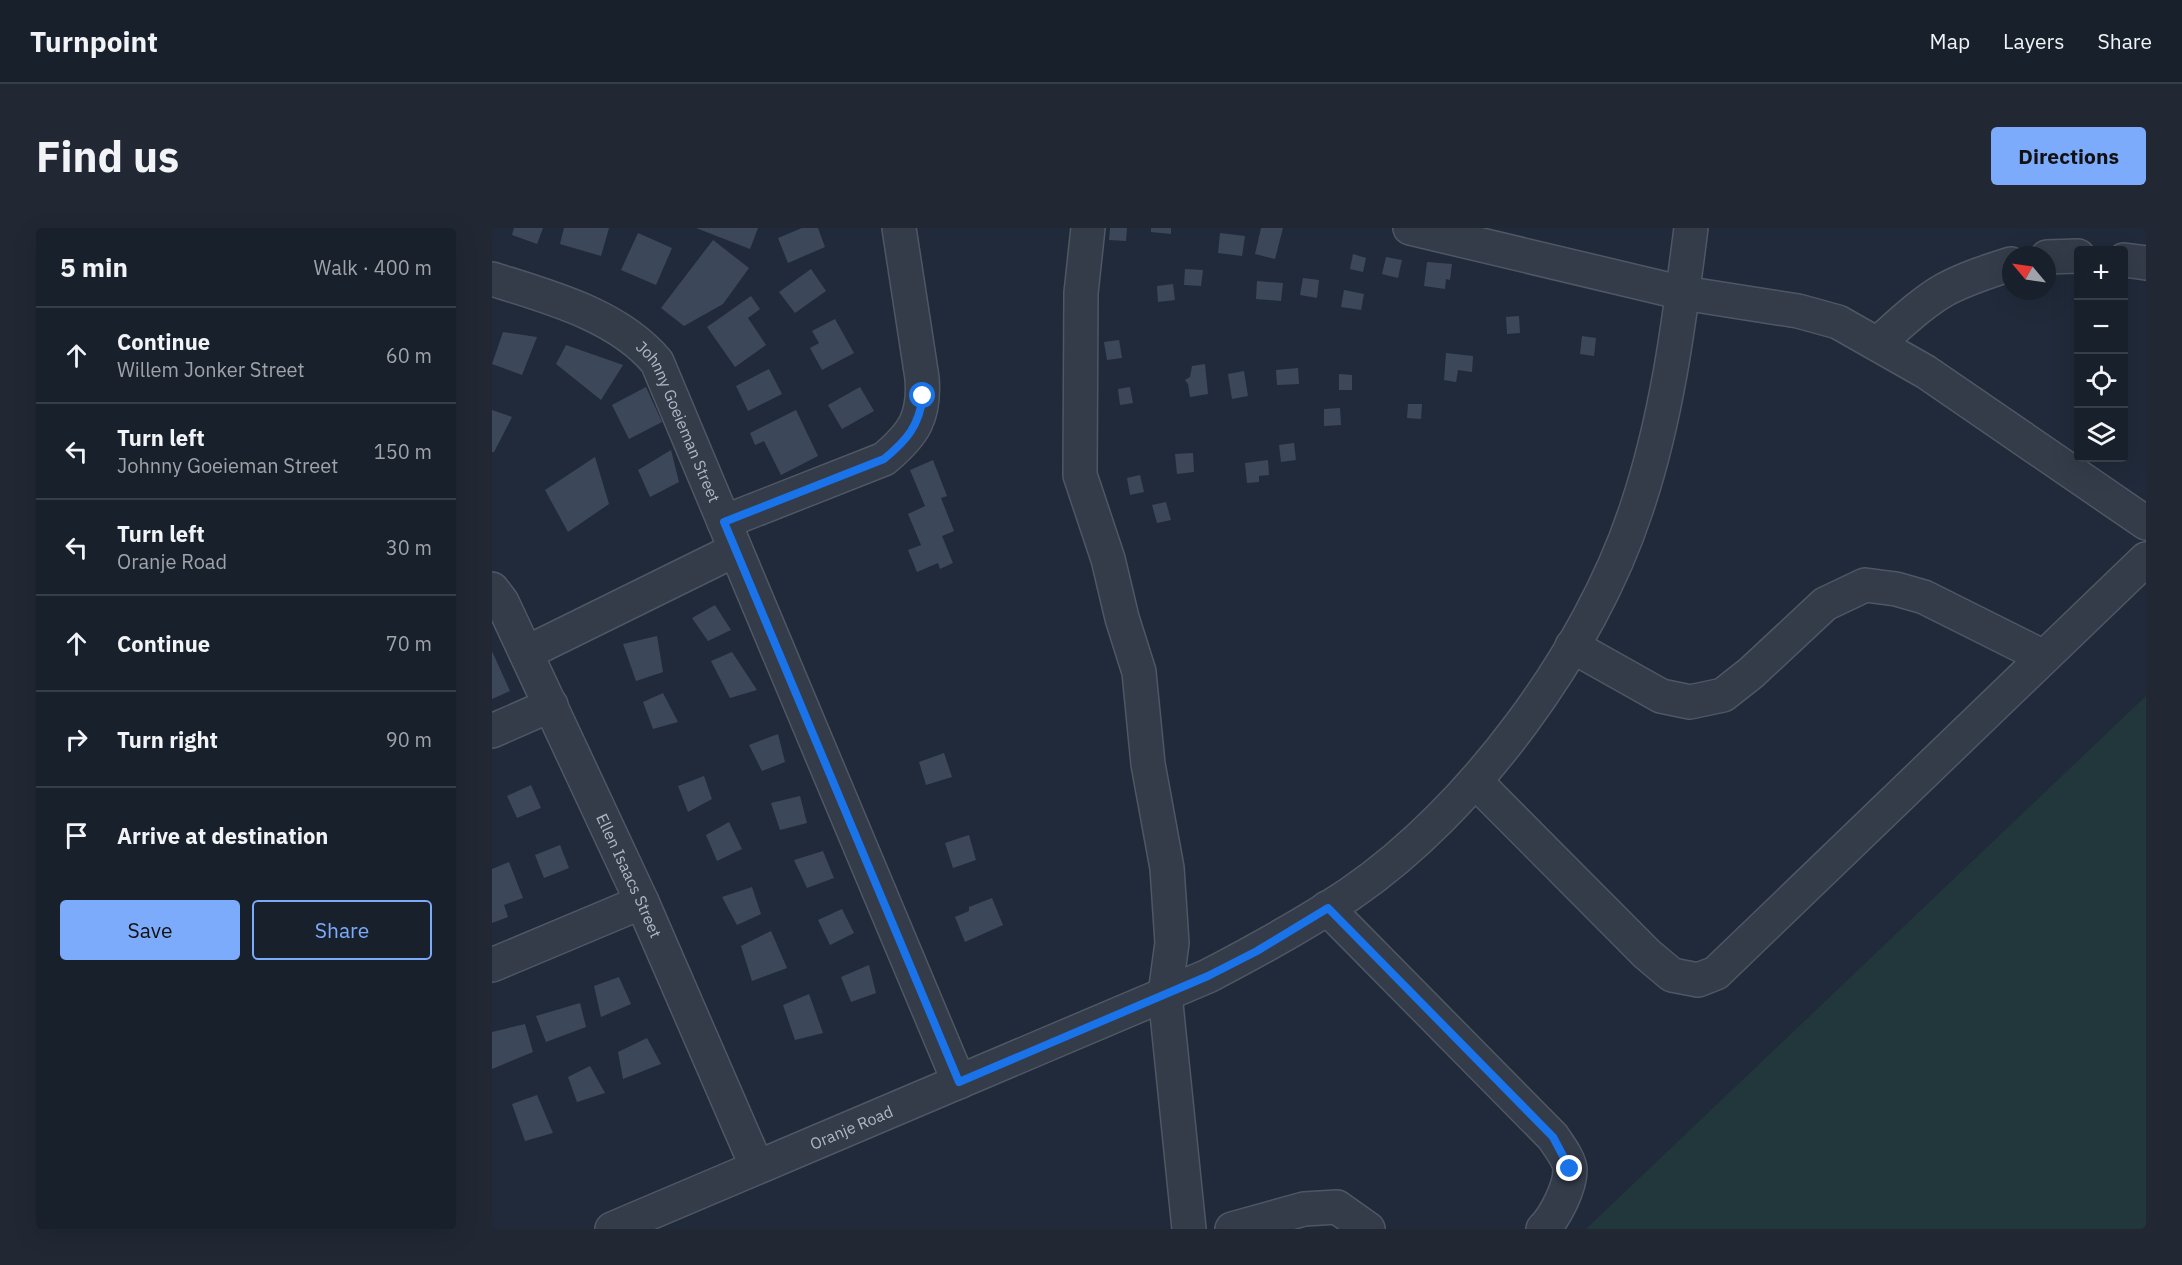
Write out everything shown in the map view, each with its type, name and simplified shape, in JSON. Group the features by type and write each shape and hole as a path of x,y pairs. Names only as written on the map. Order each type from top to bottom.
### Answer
{"street":[{"path":"526,653 730,536 884,459 901,445 913,430 921,413 923,396 899,228"},
{"path":"1088,228 1081,293 1080,476 1108,559 1138,672 1148,764 1167,868 1173,943 1165,994 1189,1229"},
{"path":"1410,228 1683,293 1818,316 1838,322 1926,372 2146,523"},
{"name":"Oranje Road","path":"612,1229 1208,976 1257,951 1351,893 1425,834 1500,752 1546,688 1572,646 1608,578 1636,511 1662,421 1691,228"},
{"path":"2056,257 2074,256"},
{"path":"2128,261 2146,263"},
{"path":"1877,344 1918,309 1946,290 1968,279 2002,267"},
{"name":"Johnny Goeieman Street","path":"492,279 588,313 618,329 650,353 657,362 959,1082"},
{"path":"1475,781 1647,954 1672,975 1698,980 1716,973 2146,559"},
{"path":"1572,646 1661,696 1690,702 1723,695 1751,673 1826,604 1864,585 1896,589 1924,597 2044,657"},
{"name":"Ellen Isaacs Street","path":"492,589 502,602 642,902 757,1167"},
{"path":"492,731 551,705"},
{"path":"492,965 642,902"},
{"path":"1328,908 1553,1137 1570,1169 1564,1195 1549,1223 1543,1229"},
{"path":"1232,1229 1304,1209 1337,1207 1368,1229"}],"green space":[{"path":"2146,696 2146,1229 1586,1229"}],"building":[{"path":"514,228 543,228 537,244 512,235"},
{"path":"564,228 609,228 601,256 560,244"},
{"path":"696,228 758,228 750,249"},
{"path":"802,228 818,228 825,247 788,263 778,238"},
{"path":"1110,228 1127,228 1126,241 1109,240"},
{"path":"1151,228 1171,228 1171,234 1151,232"},
{"path":"1261,228 1283,228 1275,259 1255,254"},
{"path":"638,233 672,248 656,285 621,270"},
{"path":"1220,233 1245,236 1242,256 1218,253"},
{"path":"713,240 749,268 723,304 684,326 661,308"},
{"path":"1353,254 1366,258 1363,272 1350,269"},
{"path":"1386,257 1402,260 1398,278 1382,274"},
{"path":"1427,262 1452,264 1450,280 1446,279 1445,289 1424,286"},
{"path":"811,269 826,291 795,313 779,292"},
{"path":"1185,269 1203,270 1201,286 1184,285"},
{"path":"1303,278 1319,280 1317,298 1300,295"},
{"path":"1257,281 1283,283 1281,301 1256,299"},
{"path":"1173,284 1175,300 1158,302 1157,286"},
{"path":"1344,290 1364,294 1361,310 1341,307"},
{"path":"751,296 760,309 748,318 766,345 735,367 707,327"},
{"path":"1519,316 1520,333 1507,334 1506,317"},
{"path":"835,319 854,353 822,370 810,348 819,343 812,331"},
{"path":"503,332 537,337 522,375 492,364"},
{"path":"1582,336 1596,338 1594,356 1580,354"},
{"path":"1119,340 1122,358 1107,360 1104,342"},
{"path":"566,345 623,365 601,400 556,364"},
{"path":"1446,353 1473,356 1472,372 1458,370 1456,382 1444,380"},
{"path":"1205,364 1208,394 1190,397 1185,380 1190,377 1192,366"},
{"path":"1298,368 1299,384 1277,385 1276,370"},
{"path":"769,369 782,394 748,411 736,386"},
{"path":"1244,371 1248,396 1232,399 1228,374"},
{"path":"1339,374 1352,375 1352,390 1339,390"},
{"path":"646,387 662,422 629,439 612,405"},
{"path":"860,387 874,411 842,429 828,405"},
{"path":"1130,387 1133,403 1120,405 1118,389"},
{"path":"1408,404 1422,404 1421,419 1407,418"},
{"path":"1340,408 1341,425 1324,426 1324,409"},
{"path":"492,410 512,417 494,452 492,452"},
{"path":"796,410 818,456 781,475 764,441 755,445 750,433"},
{"path":"1294,443 1296,460 1281,462 1279,445"},
{"path":"671,450 679,482 650,497 638,470"},
{"path":"1193,453 1194,472 1177,474 1175,454"},
{"path":"595,457 609,504 568,532 545,490"},
{"path":"933,460 947,496 941,498 954,531 942,536 953,563 940,569 938,563 917,572 908,550 921,545 908,514 925,506 910,470"},
{"path":"1268,460 1269,475 1259,476 1259,482 1247,483 1245,463"},
{"path":"1140,475 1144,492 1130,495 1127,478"},
{"path":"1166,502 1171,520 1157,523 1152,505"},
{"path":"715,605 731,630 708,641 692,618"},
{"path":"657,636 663,672 636,681 623,644"},
{"path":"492,651 510,691 492,699"},
{"path":"732,652 757,690 730,698 711,661"},
{"path":"663,693 678,722 653,729 643,702"},
{"path":"778,734 785,762 762,771 749,745"},
{"path":"944,753 952,777 926,785 919,762"},
{"path":"704,776 712,799 688,812 678,786"},
{"path":"531,785 541,808 517,818 507,796"},
{"path":"800,796 807,823 780,830 771,803"},
{"path":"729,822 742,849 717,861 706,835"},
{"path":"969,835 976,860 953,868 945,843"},
{"path":"560,845 569,868 544,878 535,855"},
{"path":"823,851 834,878 807,888 794,860"},
{"path":"509,862 523,898 504,905 508,917 492,923 492,869"},
{"path":"752,887 761,914 737,925 722,897"},
{"path":"992,898 1003,925 965,942 955,917 969,911 969,907"},
{"path":"842,909 854,933 830,945 818,920"},
{"path":"771,931 787,968 752,981 741,946"},
{"path":"869,965 876,993 851,1002 841,977"},
{"path":"619,977 631,1004 601,1017 594,986"},
{"path":"809,994 823,1033 795,1040 783,1005"},
{"path":"580,1003 586,1027 546,1042 536,1016"},
{"path":"525,1024 533,1052 492,1069 492,1032"},
{"path":"647,1038 661,1064 623,1079 618,1052"},
{"path":"590,1066 605,1093 577,1102 568,1077"},
{"path":"537,1095 553,1133 525,1141 512,1104"}],"route":[{"path":"923,396 921,413 913,430 901,445 884,459 724,522 959,1082 1208,976 1257,951 1328,908 1553,1137 1570,1169"}]}
